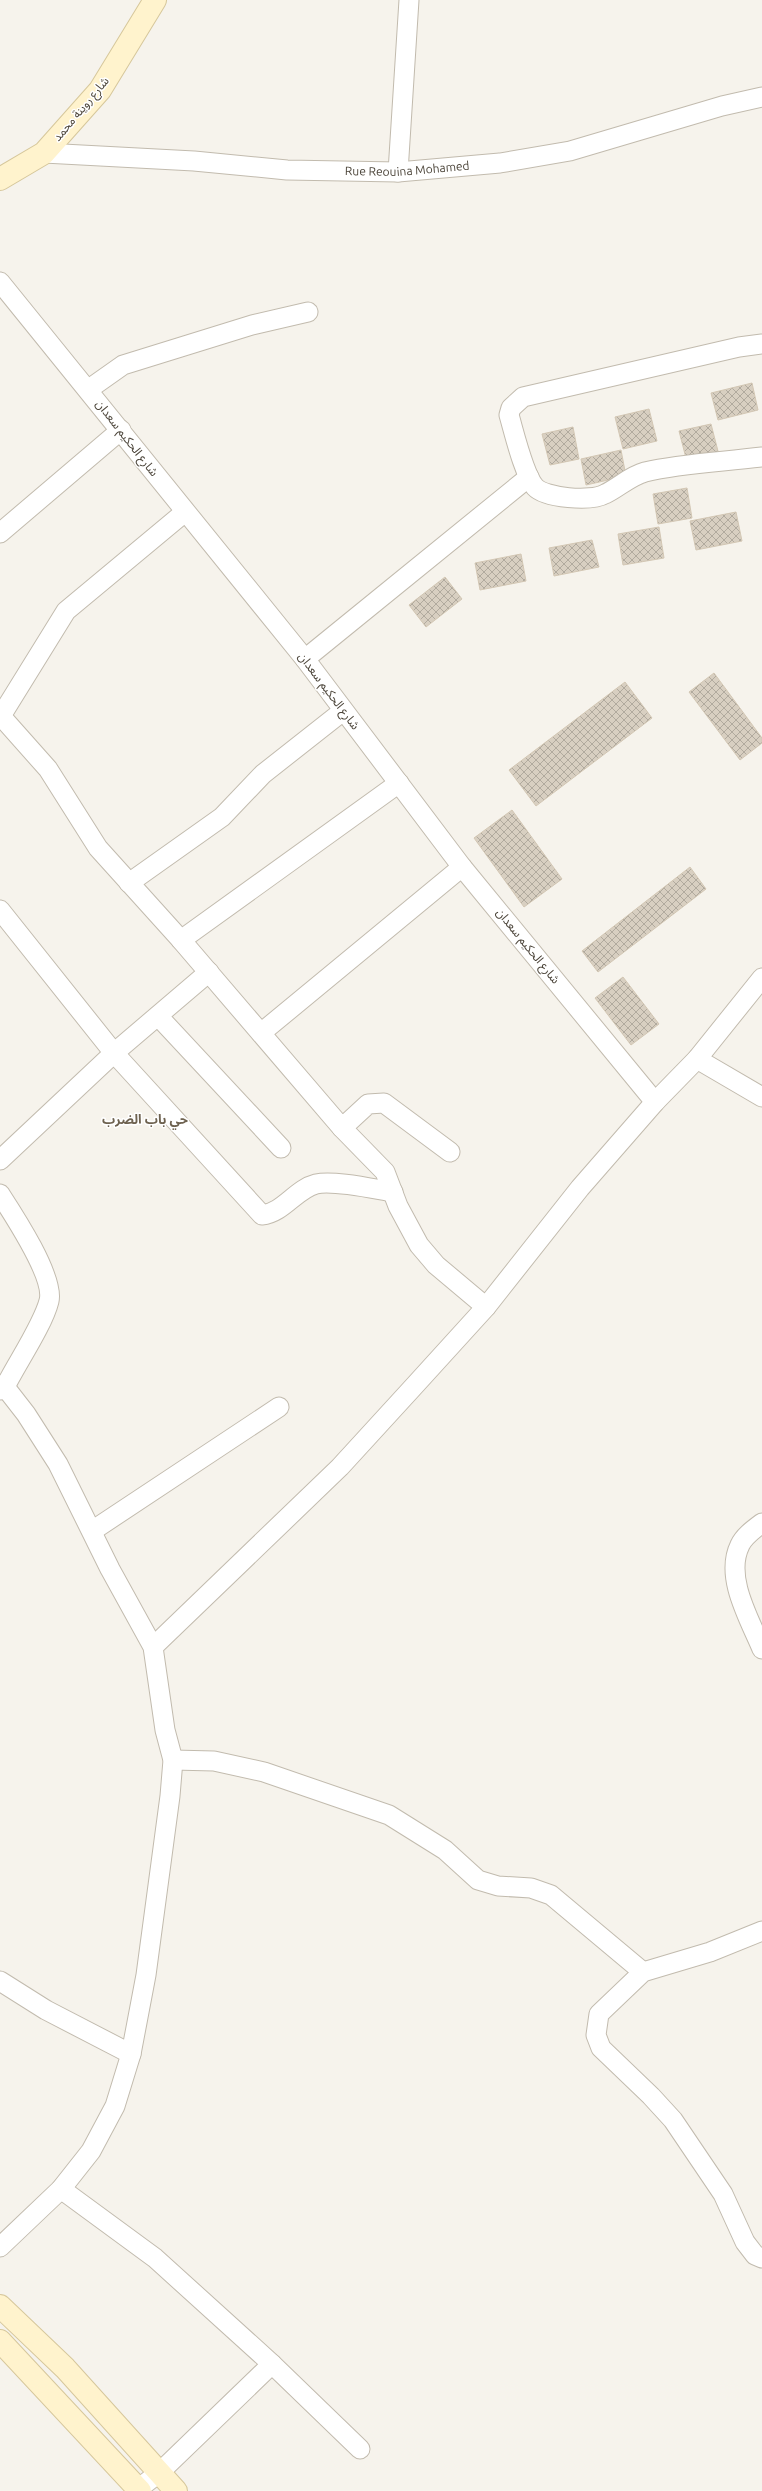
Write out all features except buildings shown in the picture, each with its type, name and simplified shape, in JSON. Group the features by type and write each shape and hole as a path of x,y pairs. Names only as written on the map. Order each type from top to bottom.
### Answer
{"main road":[{"name":"شارع روينة محمد","path":"0,179 44,153 100,90 155,0"},
{"path":"0,2306 65,2368 176,2491"},
{"path":"0,2341 139,2490"}],"street":[{"path":"398,172 409,0"},
{"name":"Rue Reouina Mohamed","path":"44,153 194,161 287,170 398,172 500,163 570,151 722,106 762,97"},
{"name":"شارع الحكيم سعدان","path":"0,282 89,390 185,512 305,659 462,867 655,1102"},
{"path":"89,390 124,365 252,325 308,312"},
{"path":"762,344 738,347 523,397 511,408 509,415 529,477 535,488 568,499 582,499 604,495 643,473 678,466 762,457"},
{"path":"0,533 121,430"},
{"path":"305,659 529,477"},
{"path":"185,512 66,610 1,716 48,769 98,848 209,972 342,1128 385,1172 405,1219 419,1244 436,1265 486,1307"},
{"path":"129,883 208,829 227,812 262,774 343,711"},
{"path":"181,940 399,783"},
{"path":"261,1033 462,867"},
{"path":"0,910 114,1053 262,1215 269,1214 297,1194 316,1184 393,1192"},
{"path":"0,1160 114,1053 209,972"},
{"path":"153,1647 340,1467 486,1307 580,1188 655,1102 697,1059 762,978"},
{"path":"158,1016 281,1148"},
{"path":"697,1059 762,1097"},
{"path":"342,1128 368,1104 384,1103 450,1152"},
{"path":"0,1194 35,1254 48,1282 49,1300 2,1387 26,1414 58,1464 153,1647 165,1730 173,1760 170,1796 146,1975 131,2054 115,2106 91,2151 61,2189 0,2247"},
{"path":"92,1531 279,1408"},
{"path":"762,1523 740,1543 736,1565 744,1610 762,1649"},
{"path":"173,1760 214,1761 264,1772 389,1814 445,1850 478,1880 498,1886 531,1888 551,1895 643,1972"},
{"path":"762,1931 710,1952 643,1972 599,2014 596,2035 601,2048 651,2096 673,2120 723,2194 745,2242 755,2255 762,2258"},
{"path":"0,1981 46,2010 131,2054"},
{"path":"61,2189 155,2258 272,2364 360,2449"},
{"path":"139,2490 160,2472 272,2364"}],"district":[{"name":"حي باب الضرب","path":"145,1119"}]}
